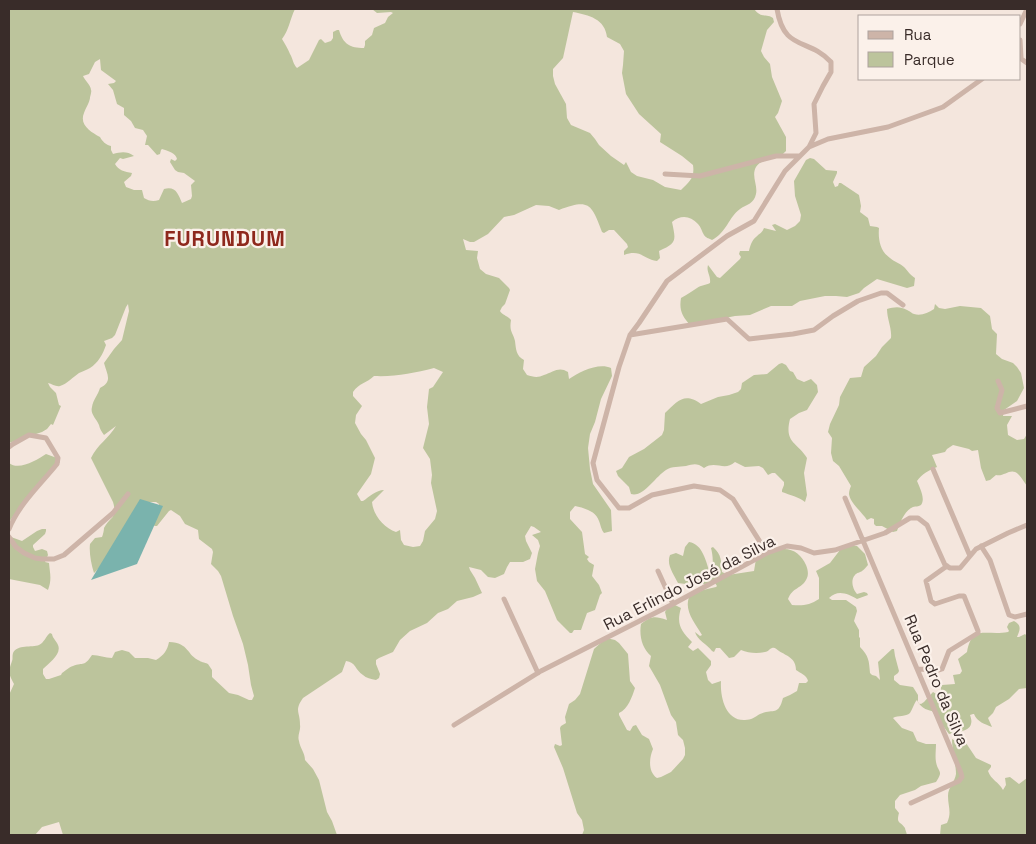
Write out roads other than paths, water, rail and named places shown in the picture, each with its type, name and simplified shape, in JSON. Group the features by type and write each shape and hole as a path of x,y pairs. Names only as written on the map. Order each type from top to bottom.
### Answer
{"street":[{"path":"777,9 785,33 795,42 820,52 831,62 831,72 814,104 816,134 810,147"},
{"path":"1021,22 1027,9"},
{"path":"767,553 733,499 720,490 694,486 652,495 629,508 619,508 597,480 593,463 619,367 630,335 667,281 727,236 754,221 785,171 810,147 828,139 888,126 943,107 981,80"},
{"path":"665,174 700,176 776,156 800,156"},
{"path":"630,335 727,319 749,339 814,330 858,301 881,293 887,293 903,305"},
{"path":"998,381 1002,390 997,408 1000,413 1003,414 1027,406"},
{"path":"9,447 29,435 46,438 58,458 57,464 28,499 9,528"},
{"path":"933,469 970,556"},
{"path":"9,537 16,547 24,553 42,560 54,559 64,555 113,513 128,494"},
{"name":"Rua Pedro da Silva","path":"845,498 961,772 962,777 956,784 911,803"},
{"name":"Rua Erlindo José da Silva","path":"454,725 538,673 673,604 767,553 787,546 801,548 814,553 835,550 885,533 910,518 918,518 927,525 947,566"},
{"path":"918,669 942,669 950,651 978,634 964,596 935,604 931,601 926,580 947,566 950,568 960,568 976,549 1027,526"},
{"path":"981,546 990,560 1010,615 1015,617 1027,614"},
{"path":"658,571 673,604"},
{"path":"504,599 538,673"}],"water":[{"path":"140,499 163,506 137,564 91,580"}],"district":[{"name":"FURUNDUM","path":"225,239"}]}
